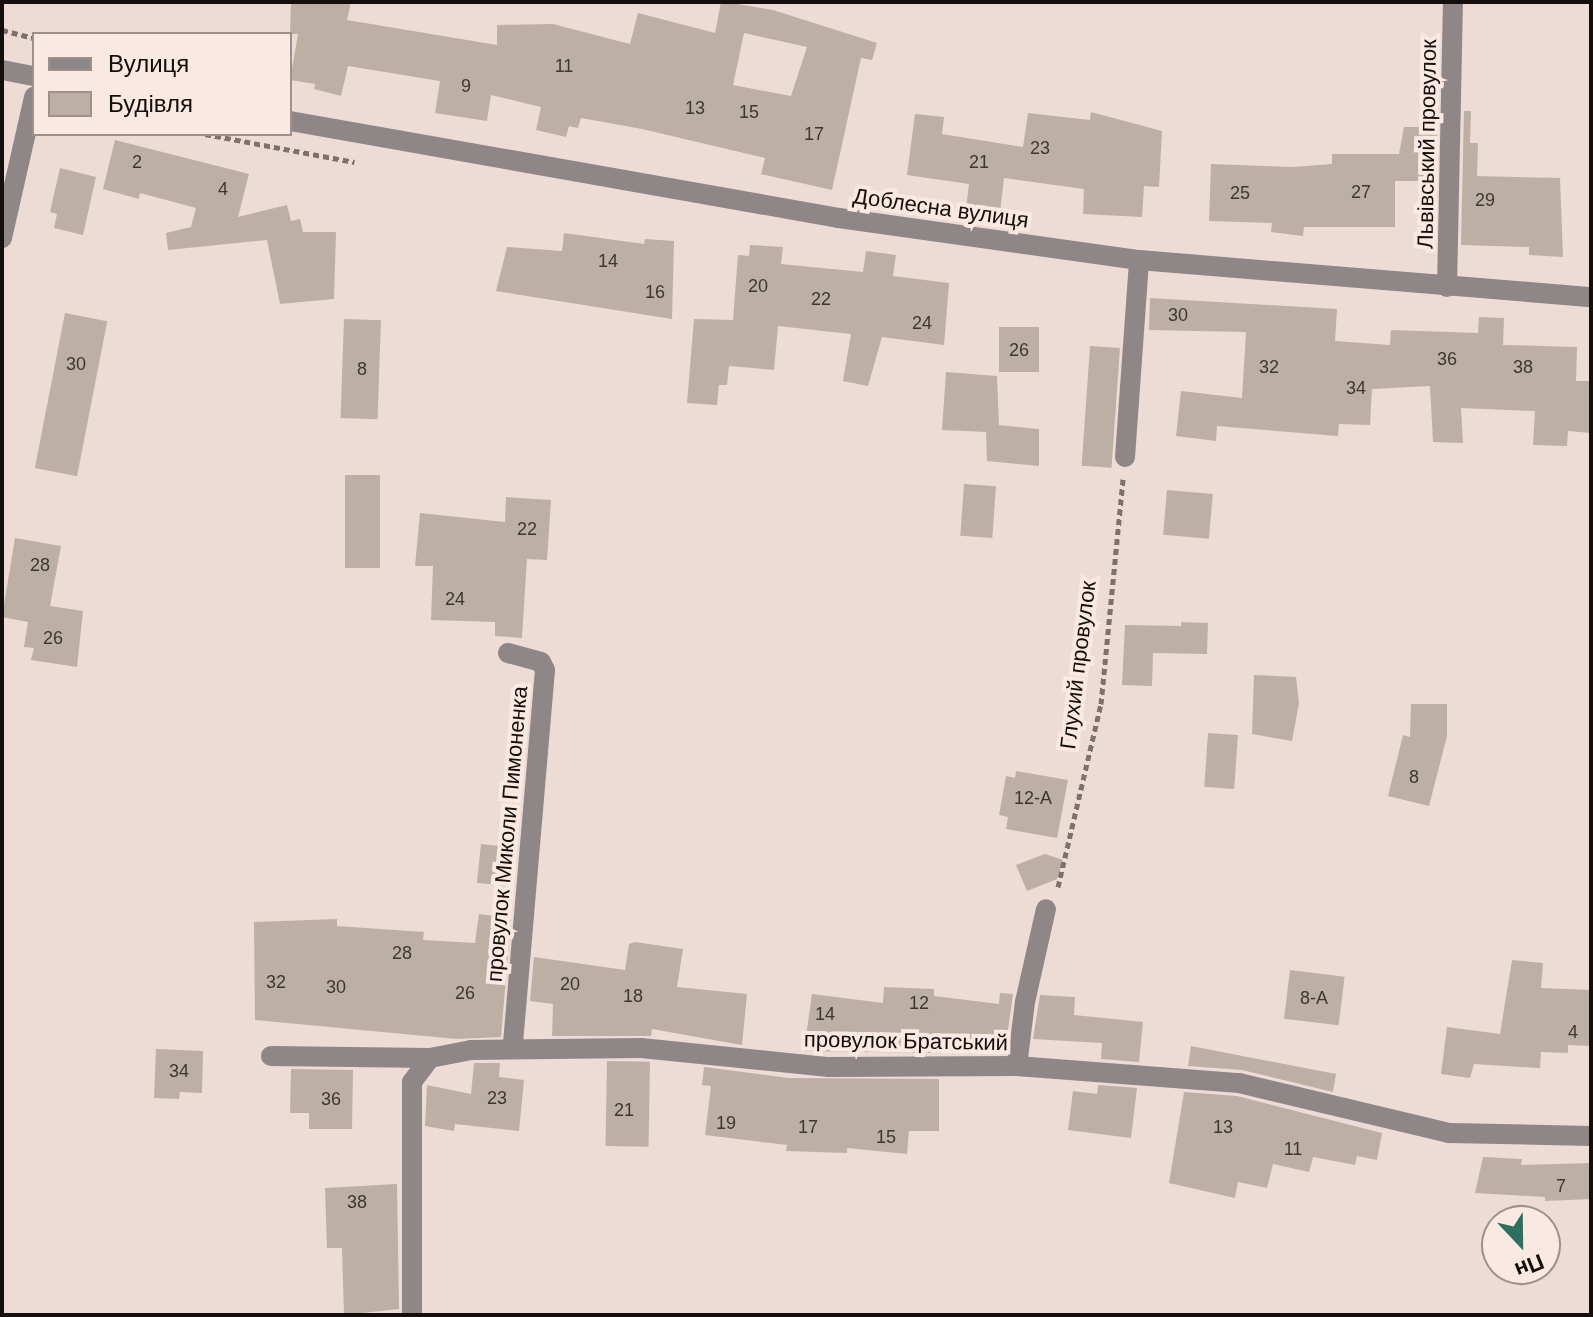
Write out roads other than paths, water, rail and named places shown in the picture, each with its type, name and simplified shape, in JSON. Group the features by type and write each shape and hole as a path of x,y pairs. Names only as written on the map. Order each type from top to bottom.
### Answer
{"street":[{"name":"Львівський провулок","path":"1447,287 1453,2"},
{"path":"2,70 32,76"},
{"path":"2,238 32,106"},
{"name":"Доблесна вулиця","path":"292,121 839,218 1139,260 1591,297"},
{"path":"1125,457 1139,260"},
{"name":"провулок Миколи Пимоненка","path":"508,653 541,662 545,670 513,1046"},
{"path":"1017,1066 1025,1002 1046,909"},
{"name":"провулок Братський","path":"271,1056 430,1058 513,1046 641,1048 829,1067 1017,1066 1239,1083 1449,1133 1591,1136"},
{"path":"412,1315 409,1107 412,1082 430,1058"}]}
